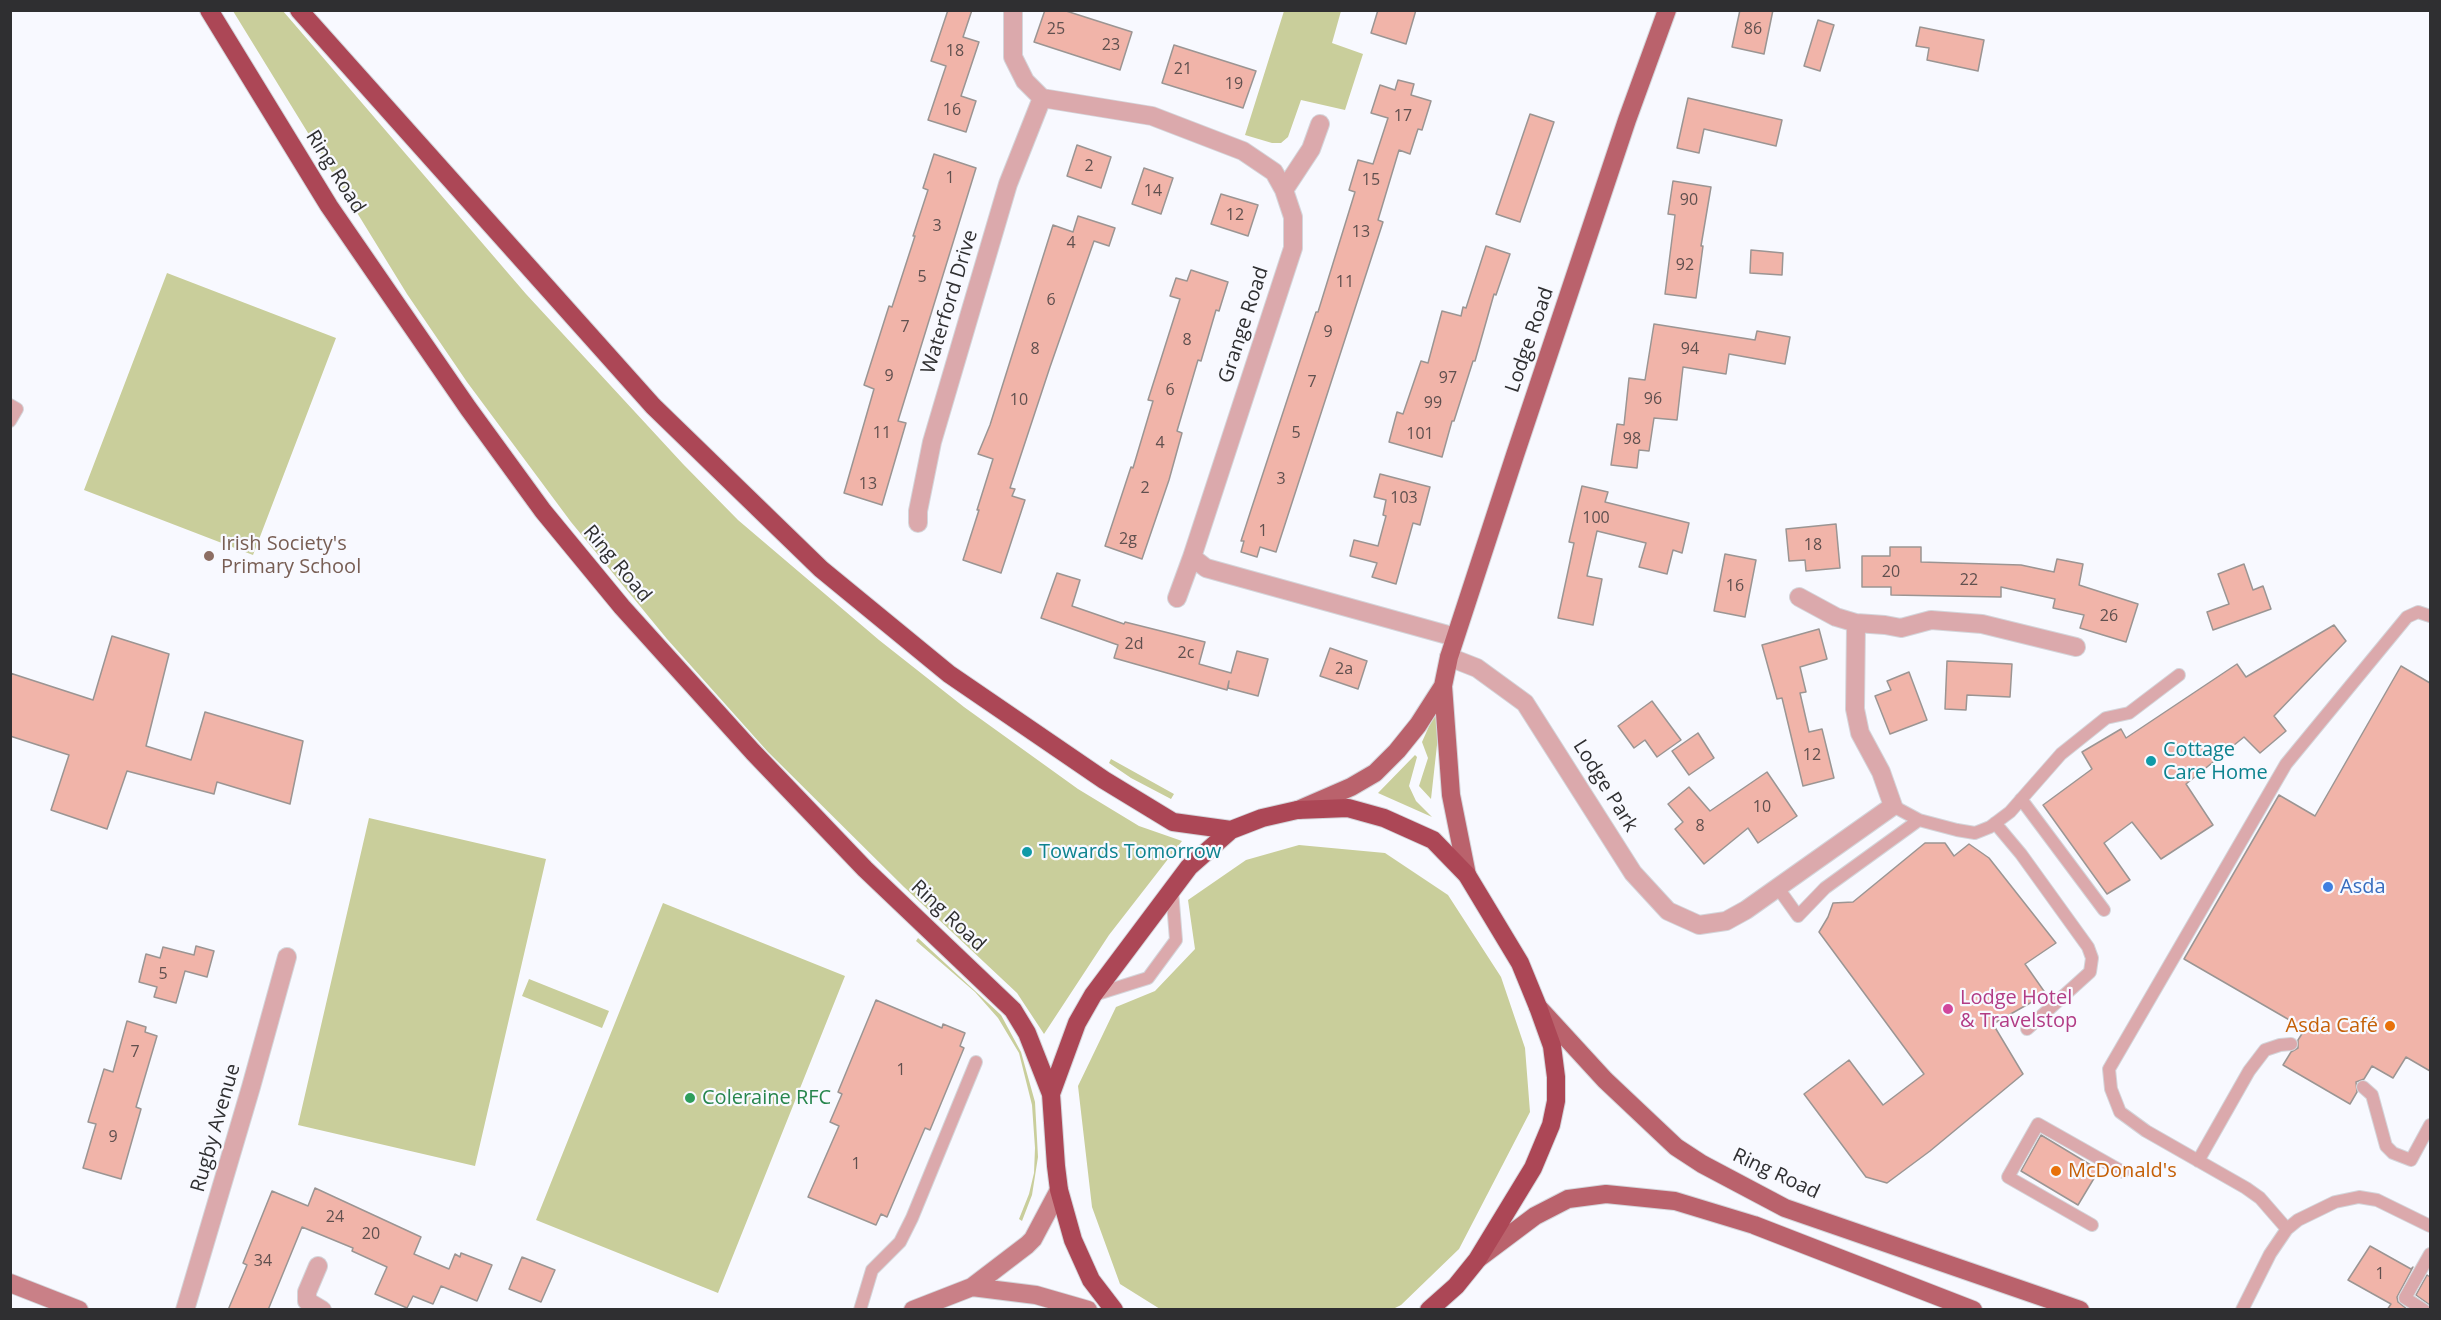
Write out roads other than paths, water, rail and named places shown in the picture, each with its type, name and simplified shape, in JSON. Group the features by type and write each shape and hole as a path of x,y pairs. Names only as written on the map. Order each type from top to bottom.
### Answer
{"highway":[{"name":"Ring Road","path":"209,10 329,206 468,408 543,511 622,607 753,752 865,869 1013,1010 1027,1033 1051,1094"},
{"path":"299,10 653,406 821,569 950,674 1104,780 1173,822 1231,830"},
{"path":"1114,1310 1091,1280 1073,1240 1059,1190 1051,1094 1077,1023 1093,995 1189,867 1231,830 1262,818 1297,810 1348,808 1384,818 1433,840 1467,875 1520,963 1539,1006 1552,1046 1556,1101 1551,1125 1533,1168 1477,1260 1456,1286 1430,1310"}],"main road":[{"name":"Lodge Road","path":"1467,875 1451,803 1443,686 1449,657 1586,243 1667,10"},
{"name":"Lodge Road","path":"1297,810 1351,787 1375,773 1397,752 1443,686"},
{"name":"Ring Road","path":"1539,1006 1605,1080 1676,1147 1702,1164 1785,1208 2080,1310"},
{"path":"1477,1260 1535,1216 1568,1199 1606,1194 1675,1201 1754,1226 1973,1310"}],"street":[{"path":"1013,10 1013,57 1025,81 1042,98"},
{"name":"Grange Road","path":"1042,98 1152,116 1242,151 1274,172 1284,190 1293,217 1293,248 1177,598"},
{"name":"Waterford Drive","path":"918,523 918,511 932,442 1008,184 1042,98"},
{"path":"1284,190 1311,149 1320,124"},
{"path":"1192,557 1206,568 1455,637"},
{"path":"1799,597 1836,617 1856,623 1901,628 1932,620 1982,624 2076,647"},
{"path":"1778,888 1893,806 1881,772 1863,740 1855,709 1856,623"},
{"name":"Lodge Park","path":"1449,657 1477,668 1525,703 1633,873 1668,911 1700,925 1726,921 1778,888"},
{"name":"Rugby Avenue","path":"185,1310 287,957"},
{"path":"913,1310 972,1287 1033,1239 1059,1190"},
{"path":"318,1266 307,1292 307,1301 322,1310"},
{"path":"10,1283 79,1310"},
{"path":"972,1287 1036,1295 1088,1310"}],"lane":[{"path":"10,405 17,409 10,421"},
{"path":"2287,1229 2260,1198 2146,1131 2120,1112 2111,1089 2109,1069 2286,764 2407,617 2418,612 2430,616"},
{"path":"1893,806 1919,820 1976,833 2010,812 2061,754 2106,718 2129,713 2179,675"},
{"path":"2021,799 2104,910"},
{"path":"1778,888 1798,916 1825,888 1919,820"},
{"path":"1995,823 2021,854 2081,938 2092,958 2090,972 2027,1029"},
{"path":"1093,995 1148,978 1176,940 1172,890"},
{"path":"2198,1161 2249,1071 2265,1050 2291,1044"},
{"path":"860,1310 872,1270 900,1242 908,1226 976,1062"},
{"path":"2362,1087 2372,1095 2386,1146 2393,1153 2411,1160 2430,1125"},
{"path":"2092,1225 2008,1177 2033,1132 2038,1124 2122,1172"},
{"path":"2229,1310 2246,1306 2270,1254 2287,1229 2298,1220 2335,1202 2359,1197 2377,1200 2430,1226"},
{"path":"2424,1310 2405,1298 2430,1254"}],"place":[{"name":"Irish Society's Primary School","path":"209,556"},
{"name":"Cottage Care Home","path":"2151,761"},
{"name":"Towards Tomorrow","path":"1027,852"},
{"name":"Asda","path":"2328,887"},
{"name":"Lodge Hotel & Travelstop","path":"1948,1009"},
{"name":"Asda Café","path":"2390,1026"},
{"name":"Coleraine RFC","path":"690,1098"},
{"name":"McDonald's","path":"2056,1171"}]}
